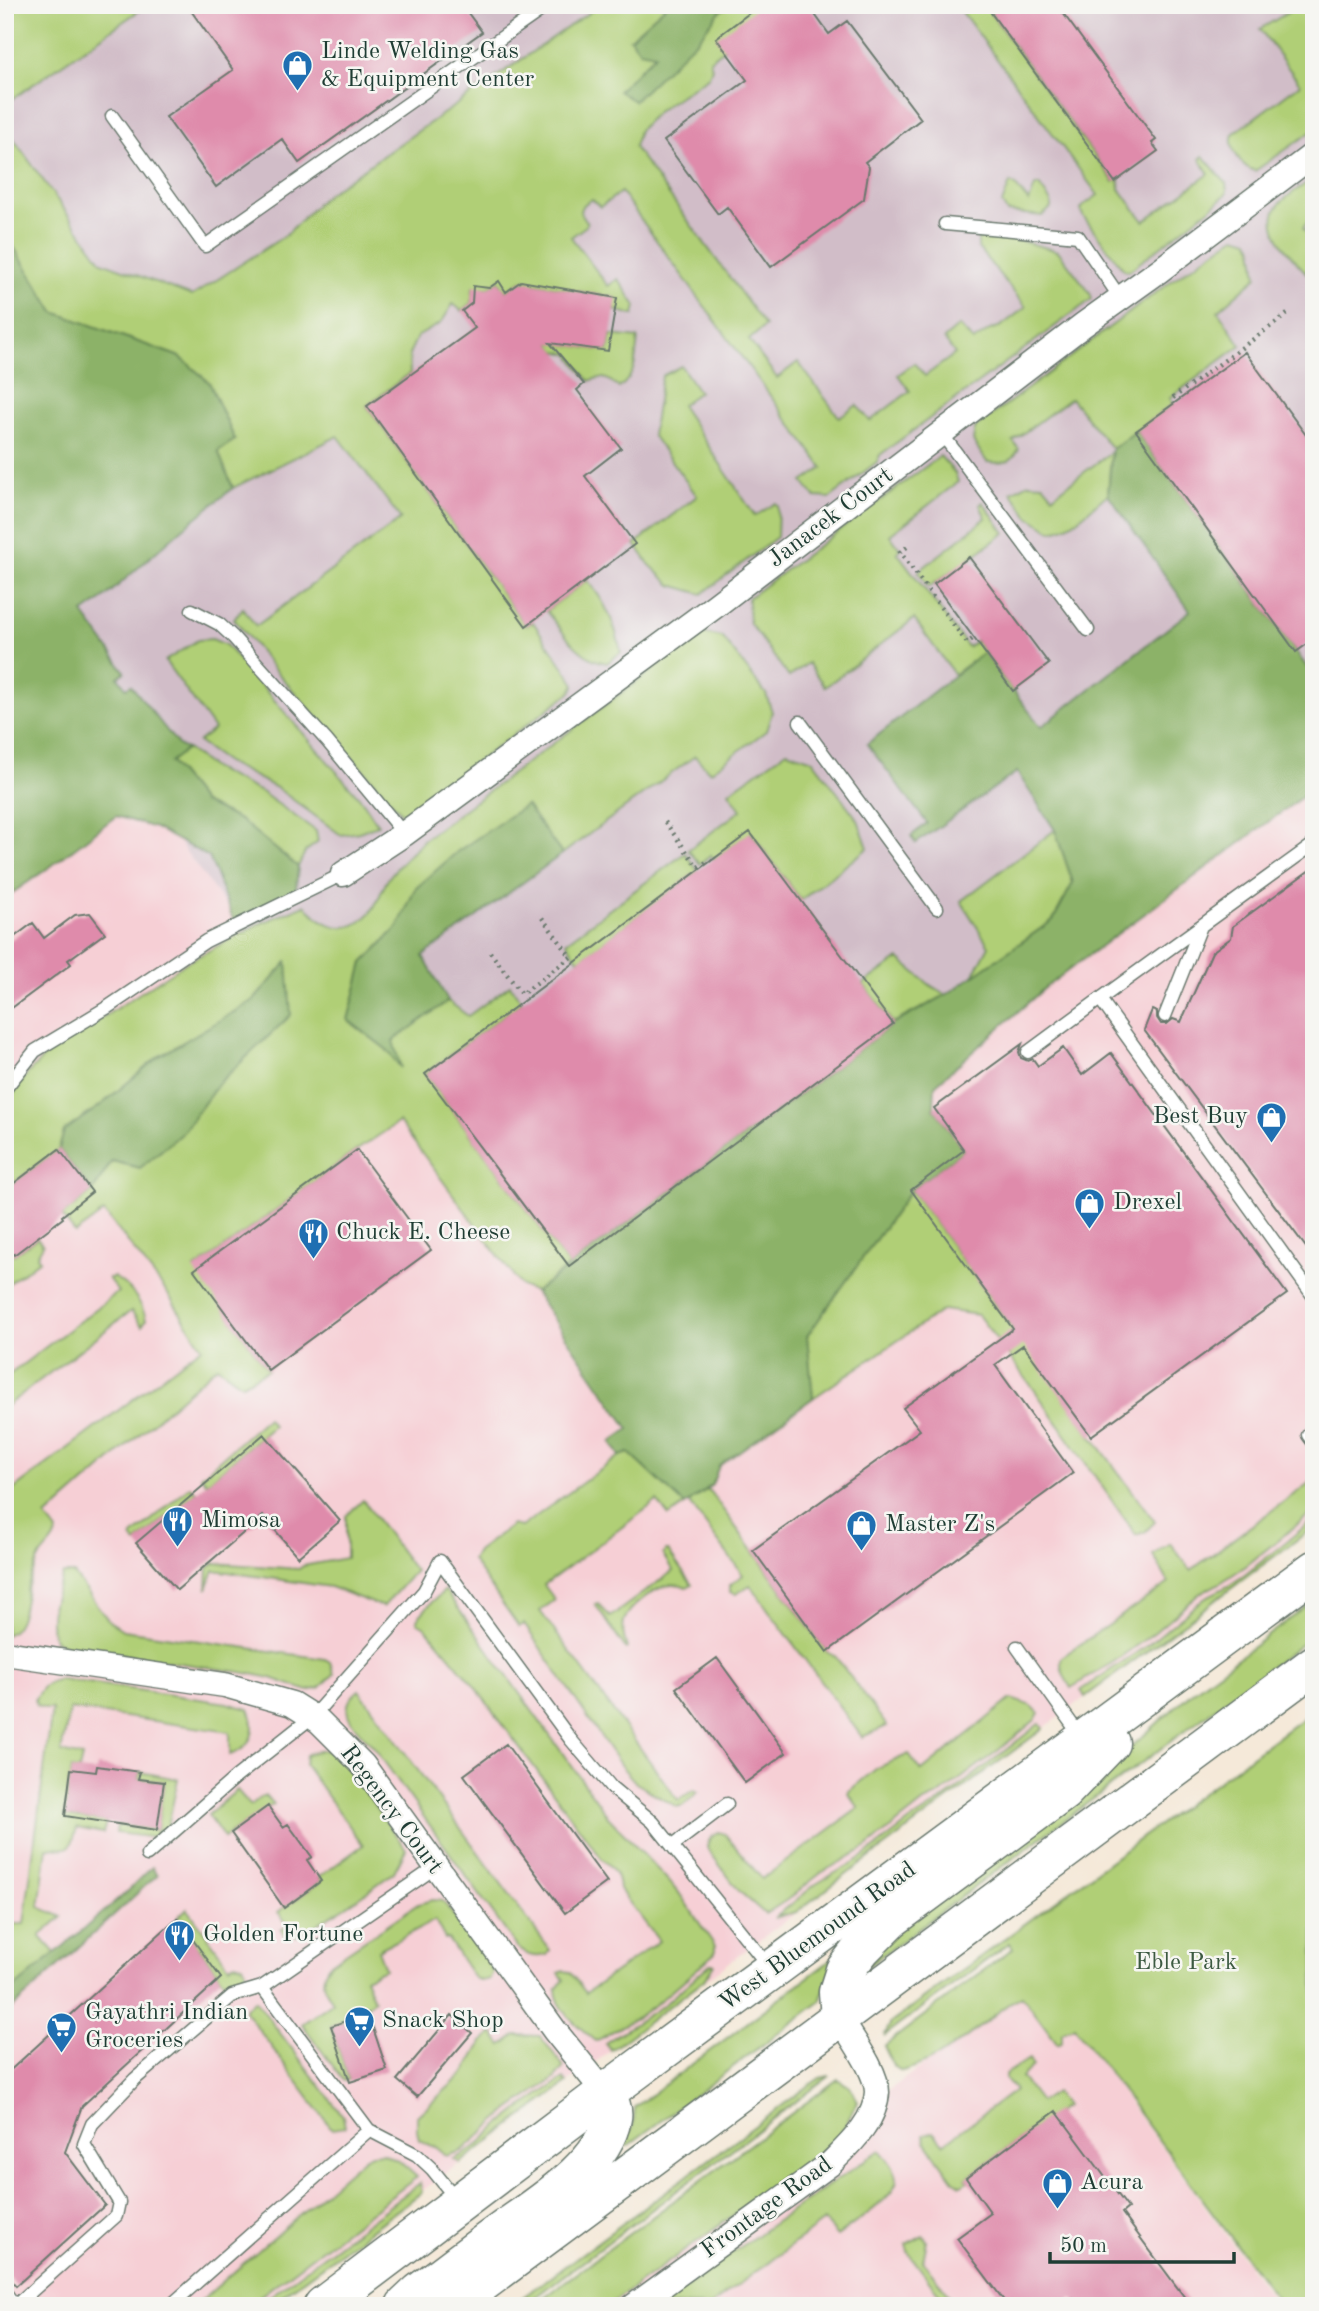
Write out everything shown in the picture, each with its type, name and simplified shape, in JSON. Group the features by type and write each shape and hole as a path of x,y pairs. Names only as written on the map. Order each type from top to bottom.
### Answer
{"main road":[{"name":"West Bluemound Road","path":"323,2306 605,2093 1314,1570"},
{"path":"451,2306 1314,1665"},
{"path":"840,2018 838,1992 845,1970 862,1948 891,1919 1063,1792 1177,1672"},
{"path":"405,2306 555,2192 581,2169 595,2153 612,2119 612,2109 605,2093"},
{"path":"347,2306 405,2244"}],"street":[{"name":"Janacek Court","path":"343,874 404,834 715,606 1083,325 1314,154"},
{"name":"Regency Court","path":"5,1653 225,1685 292,1704 319,1721 363,1765 555,2031 605,2093"},
{"name":"Frontage Road","path":"634,2306 830,2164 857,2136 873,2112 877,2090 870,2069 840,2018"}],"lane":[{"path":"112,116 205,246 548,5"},
{"path":"945,224 1079,236 1121,299"},
{"path":"942,434 1088,630"},
{"path":"192,610 219,624 233,637 327,741 404,834"},
{"path":"800,722 937,908"},
{"path":"1028,1052 1314,844"},
{"path":"5,1089 35,1051 108,1007 206,941 343,874"},
{"path":"1165,1016 1201,926"},
{"path":"1100,999 1314,1297"},
{"path":"147,1855 236,1777 312,1717 424,1591 440,1561 571,1741 611,1787 653,1822 772,1971"},
{"path":"1017,1647 1083,1740"},
{"path":"672,1846 727,1804"},
{"path":"5,2292 15,2306 116,2216 119,2202 84,2144 92,2124 135,2079 232,1996 262,1987 436,1867"},
{"path":"262,1987 369,2130 417,2155 459,2203"},
{"path":"170,2306 369,2130"}],"path":[{"path":"1173,398 1289,313"},
{"path":"906,547 900,551 952,623 967,643 974,638"},
{"path":"665,822 698,867 711,861"},
{"path":"490,952 522,994 571,957 540,915"}],"shaded area":[{"path":"5,5 1314,5 1314,782 590,1325 266,960 11,615"},
{"path":"133,780 1314,782 1314,1527 268,2306 5,2306 5,878"},
{"path":"1039,1980 1278,2306 595,2306"}],"green space":[{"path":"5,5 147,5 5,104"},
{"path":"600,5 667,5 630,38 699,38 723,9 760,5 724,49 710,60 712,68 709,76 659,110 639,130 634,147 765,326 749,340 777,378 798,362 839,417 857,405 870,421 910,391 898,375 914,363 925,376 955,354 944,339 959,326 973,341 1001,326 1026,307 978,248 978,236 984,231 1058,251 1092,299 880,455 877,462 830,498 815,497 803,482 823,468 621,192 600,207 592,199 582,206 580,211 587,222 586,226 571,237 608,286 618,279 636,306 634,315 614,310 616,298 521,281 506,292 499,281 489,288 473,287 472,303 462,311 453,304 441,323 417,337 409,354 410,373 367,406 526,626 533,622 575,684 571,692 404,816 274,669 234,619 243,608 256,626 401,519 338,436 233,488 217,451 235,440 209,382 180,357 54,312 5,233 5,127 102,262 192,296 286,235 326,195"},
{"path":"667,5 727,5 699,38 634,101 618,91 655,54 640,51 630,38"},
{"path":"957,5 1001,5 991,14 1114,182 1119,179 1120,189 1144,221 1209,174 1200,159 1203,156 1226,183 1227,193 1129,271 1124,270 1083,216 1083,206 1098,195"},
{"path":"1301,5 1314,5 1314,130 1255,171 1237,156 1232,145 1233,134 1300,84 1260,29"},
{"path":"1314,178 1314,214 1303,228 1314,243 1314,281 1284,246 1274,225 1274,215 1285,198"},
{"path":"1010,183 1015,185 1029,202 1035,186 1039,185 1051,202 1051,208 1042,216 1007,212 1002,204"},
{"path":"5,233 54,312 180,357 209,382 235,440 218,451 233,488 83,613 125,672 118,677 126,688 131,685 179,746 187,749 170,762 203,803 240,820 298,867 296,889 234,922 209,857 155,828 116,816 5,898"},
{"path":"1236,236 1249,240 1253,247 1257,277 1218,311 1241,345 1170,398 1173,404 1112,449 1071,398 1013,441 1019,449 1010,460 1002,463 987,462 973,441 975,428"},
{"path":"611,335 638,338 632,372 619,388 605,379 589,381 569,354 556,351 549,342 608,351"},
{"path":"681,366 699,392 681,405 755,516 776,503 778,506 777,537 702,594 671,585 649,564 635,544 697,496 652,435 662,376"},
{"path":"1136,431 1314,677 1314,788 1046,987 935,1085 934,1108 964,1150 911,1190 807,1336 813,1398 719,1466 712,1485 685,1505 629,1453 620,1456 611,1442 629,1429 535,1292 893,1024 946,995 1053,920 1073,883 1055,830 1017,772 916,843 911,836 927,823 867,744 984,652 1041,727 1190,611 1108,494 1112,449"},
{"path":"1111,452 1108,494 1068,526 1052,531 1029,517 1011,492 1029,483 1043,484 1053,496"},
{"path":"940,456 955,473 958,482 890,535 900,549 897,552 968,647 976,641 984,652 954,674 914,619 825,687 808,663 789,677 749,622 748,598"},
{"path":"983,502 1005,533 929,587 918,572 986,518 980,505"},
{"path":"587,580 605,605 619,642 621,652 607,663 597,661 580,651 546,611"},
{"path":"702,633 722,637 766,694 772,712 766,731 710,772 695,756 562,854 526,806 415,889 398,927 363,963 348,1020 386,1049 400,1066 392,1041 448,1001 468,1016 510,985 522,1002 425,1074 569,1266 535,1292 521,1286 399,1122 195,1269 268,1370 242,1384 217,1366 46,1517 57,1532 56,1535 34,1570 16,1627 5,1635 5,1496 202,1347 166,1291 104,1212 75,1233 62,1216 92,1192 112,1161 140,1168 182,1133 219,1083 290,1015 287,963 254,1000 158,1057 101,1105 64,1131 59,1149 5,1190 5,1105 28,1073 47,1054 187,962 259,924 305,905 332,925 348,927 357,924 376,904 390,876 423,840"},
{"path":"212,639 226,645 364,803 378,825 341,835 277,788 226,762 198,742 214,729 165,661 198,640"},
{"path":"187,749 214,769 261,792 316,831 318,842 305,852 298,867 240,820 203,803 170,761"},
{"path":"787,751 813,760 858,820 868,848 801,900 751,833 714,859 711,855 700,864 688,850 741,810 729,792"},
{"path":"526,805 562,854 423,956 448,1001 393,1041 401,1068 386,1049 348,1020 363,963 398,927 415,889 458,851"},
{"path":"1055,830 1073,883 1053,920 973,976 989,946 961,901"},
{"path":"685,853 698,871 579,960 566,942"},
{"path":"899,959 946,995 893,1023 863,984"},
{"path":"287,962 291,1015 219,1083 182,1133 140,1168 112,1161 92,1192 59,1149 64,1131 101,1105 158,1057 254,1000"},
{"path":"911,1190 1155,1522 1145,1532 1136,1535 1036,1392 978,1315 943,1310 813,1398 807,1336"},
{"path":"37,1238 43,1245 37,1256 40,1260 5,1286 5,1258 12,1253 14,1255"},
{"path":"114,1277 130,1290 138,1301 146,1320 142,1326 131,1311 5,1407 5,1378 118,1292 108,1278"},
{"path":"267,1418 273,1426 207,1483 201,1476"},
{"path":"629,1453 685,1505 669,1516 657,1501 544,1585 555,1600 540,1611 678,1800 694,1790 698,1792 684,1805 677,1807 636,1783 621,1766 524,1624 519,1627 472,1560 477,1551 512,1525 521,1527 620,1456"},
{"path":"1312,1481 1314,1511 1246,1566 1199,1594 1155,1632 1071,1688 1062,1669 1062,1657 1169,1583 1153,1555 1170,1543 1191,1570"},
{"path":"190,1486 196,1492 136,1543 132,1537"},
{"path":"708,1489 827,1652 835,1656 887,1726 862,1737 750,1585 736,1594 730,1592 730,1585 743,1575 689,1502"},
{"path":"363,1500 415,1571 383,1607 330,1587 214,1570 207,1589 208,1568 214,1563 299,1569 346,1558 346,1516"},
{"path":"1314,1519 1314,1527 1085,1697 1081,1690 1149,1644 1204,1598 1246,1574"},
{"path":"668,1551 692,1585 687,1588 676,1585 660,1588 636,1605 624,1621 626,1649 595,1604 598,1603 610,1617 673,1571 663,1555"},
{"path":"63,1574 74,1574 109,1621 123,1630 325,1659 330,1662 334,1674 320,1688 308,1691 271,1678 246,1673 65,1646 54,1639 51,1623 52,1606"},
{"path":"445,1590 610,1819 677,1890 715,1946 715,1953 666,1996 639,2016 596,2041 570,2018 560,2004 556,1989 564,1980 559,1973 570,1972 586,1993 659,1941 619,1889 612,1868 602,1859 473,1684 425,1627 417,1622"},
{"path":"1314,1601 1314,1635 864,1969 872,1950 1121,1756 1192,1692"},
{"path":"61,1679 227,1703 249,1709 253,1731 244,1748 230,1755 230,1732 70,1709 61,1752 82,1757 79,1770 71,1769 65,1816 106,1822 103,1833 77,1828 68,1847 47,1848 39,1907 62,1917 40,1936 56,1954 5,1996 5,1931 7,1924 24,1924 52,1709 37,1706 35,1699 45,1685"},
{"path":"359,1690 550,1950 547,1955 531,1956 517,1947 373,1746 350,1720 348,1705"},
{"path":"1011,1699 1032,1706 1039,1713 1035,1720 938,1796 924,1802 867,1847 821,1873 765,1914 739,1891 707,1848 714,1835 719,1832 725,1834 762,1879 859,1808 848,1793 877,1768 909,1754 922,1771"},
{"name":"Eble Park","path":"1314,1710 1314,2306 1282,2306 1074,2026 1062,2033 1062,2041 1058,2044 1022,1996 960,2042 932,2059 902,2071 894,2067 884,2046 1013,1948 1010,1943 884,2036 891,2023"},
{"path":"1040,1723 1043,1729 796,1912 774,1918 816,1884 863,1857 944,1799"},
{"path":"325,1750 344,1763 406,1849 394,1872 356,1900 298,1936 285,1936 281,1930 288,1925 278,1912 321,1881 319,1877 363,1845 305,1765 306,1755"},
{"path":"140,1772 178,1779 167,1831 157,1830 164,1782 138,1779"},
{"path":"237,1790 250,1805 265,1795 273,1804 224,1838 208,1815"},
{"path":"117,1825 157,1830 156,1838 116,1833"},
{"path":"152,1867 157,1875 5,2015 5,1996 127,1892"},
{"path":"432,1900 443,1901 487,1961 493,1972 490,1979 481,1981 474,1978 448,1939 445,1939 435,1920 378,1950 385,1969 365,1978 374,2000 366,2007 368,2013 331,2026 349,2080 344,2081 302,2024 333,2002 323,1982 324,1973 331,1963 418,1904"},
{"path":"187,1908 229,1966 235,1963 243,1965 246,1970 243,1980 230,1990 177,1918"},
{"path":"835,1957 820,2002 627,2146 624,2143 633,2127 635,2107"},
{"path":"710,1964 714,1964 704,1980 611,2050 605,2043 666,2003"},
{"path":"255,2000 343,2116 345,2127 332,2129 245,2011"},
{"path":"493,2033 502,2045 516,2035 540,2036 564,2067 554,2079 509,2110 462,2151 446,2156 437,2148 419,2140 417,2116 465,2072 482,2042"},
{"path":"1029,2059 1033,2066 1021,2077 1040,2102 1055,2092 1065,2106 966,2178 968,2181 961,2185 953,2180 925,2141 924,2135 933,2132 943,2144 1015,2090 1006,2079 1006,2074"},
{"path":"830,2076 523,2306 511,2306 814,2082"},
{"path":"564,2079 567,2083 460,2163 454,2159 474,2148 517,2111"},
{"path":"838,2079 850,2087 858,2101 841,2134 825,2149 608,2306 532,2306"},
{"path":"880,2150 895,2171 895,2186 882,2202 837,2236 824,2221 710,2306 659,2306 767,2228"},
{"path":"382,2153 399,2161 417,2177 247,2306 195,2306 364,2158"},
{"path":"420,2183 422,2192 268,2306 257,2306"},
{"path":"923,2235 927,2241 923,2261 957,2306 948,2306 908,2252 906,2244"}],"building":[{"name":"Linde Welding Gas & Equipment Center","path":"187,5 462,5 482,32 299,163 282,139 216,187 166,117 233,70"},
{"path":"760,5 808,5 829,34 847,21 921,119 865,162 869,167 864,199 771,267 727,207 718,214 664,141 747,80 716,38"},
{"path":"1001,5 1057,5 1156,140 1152,143 1158,151 1115,182 991,13"},
{"path":"499,281 506,292 521,281 617,298 608,351 550,343 584,384 577,390 621,448 585,476 635,544 526,626 367,406 475,328 462,311 472,303 473,286 489,288"},
{"path":"1245,352 1314,446 1314,639 1296,652 1136,431"},
{"path":"969,557 1049,664 1013,691 934,584"},
{"path":"750,832 893,1024 569,1266 425,1074"},
{"name":"Best Buy","path":"1314,867 1314,1258 1144,1030 1152,1010 1157,1012 1161,1024 1167,1024 1173,1019 1181,1022 1212,952 1231,938 1233,926"},
{"path":"90,913 105,933 68,960 71,964 5,1013 5,944 33,923 44,938 75,915"},
{"name":"Drexel","path":"1022,1044 1019,1052 1021,1058 1028,1061 1033,1059 1038,1066 1063,1048 1082,1075 1111,1053 1287,1294 1091,1436 1023,1345 995,1365 1073,1473 827,1652 753,1550 920,1430 903,1408 1013,1329 911,1190 964,1150 934,1108"},
{"path":"59,1149 92,1192 14,1255 5,1246 5,1190"},
{"name":"Chuck E. Cheese","path":"357,1150 431,1250 268,1370 194,1270"},
{"path":"264,1434 340,1521 298,1557 263,1516 177,1590 136,1543"},
{"path":"717,1658 786,1753 745,1783 676,1688"},
{"path":"506,1744 607,1882 565,1913 464,1775"},
{"path":"97,1766 140,1772 138,1779 164,1782 157,1830 65,1816 71,1769 96,1772"},
{"path":"268,1806 283,1827 288,1824 312,1857 307,1860 321,1881 284,1908 231,1833"},
{"path":"177,1918 221,1978 82,2106 65,2152 105,2205 16,2286 5,2271 5,2075"},
{"name":"Snack Shop","path":"368,2013 387,2070 350,2082 331,2026"},
{"path":"452,2015 472,2033 417,2097 397,2080"},
{"name":"Acura","path":"1056,2111 1128,2208 1122,2213 1191,2306 1079,2306 1073,2298 1062,2306 1008,2306 957,2238 991,2213 966,2178"}],"place":[{"name":"Linde Welding Gas & Equipment Center","path":"298,93"},
{"name":"Best Buy","path":"1271,1144"},
{"name":"Drexel","path":"1090,1230"},
{"name":"Chuck E. Cheese","path":"313,1260"},
{"name":"Mimosa","path":"178,1548"},
{"name":"Master Z's","path":"862,1552"},
{"name":"Golden Fortune","path":"180,1962"},
{"name":"Snack Shop","path":"359,2048"},
{"name":"Gayathri Indian Groceries","path":"62,2054"},
{"name":"Acura","path":"1057,2210"}]}
